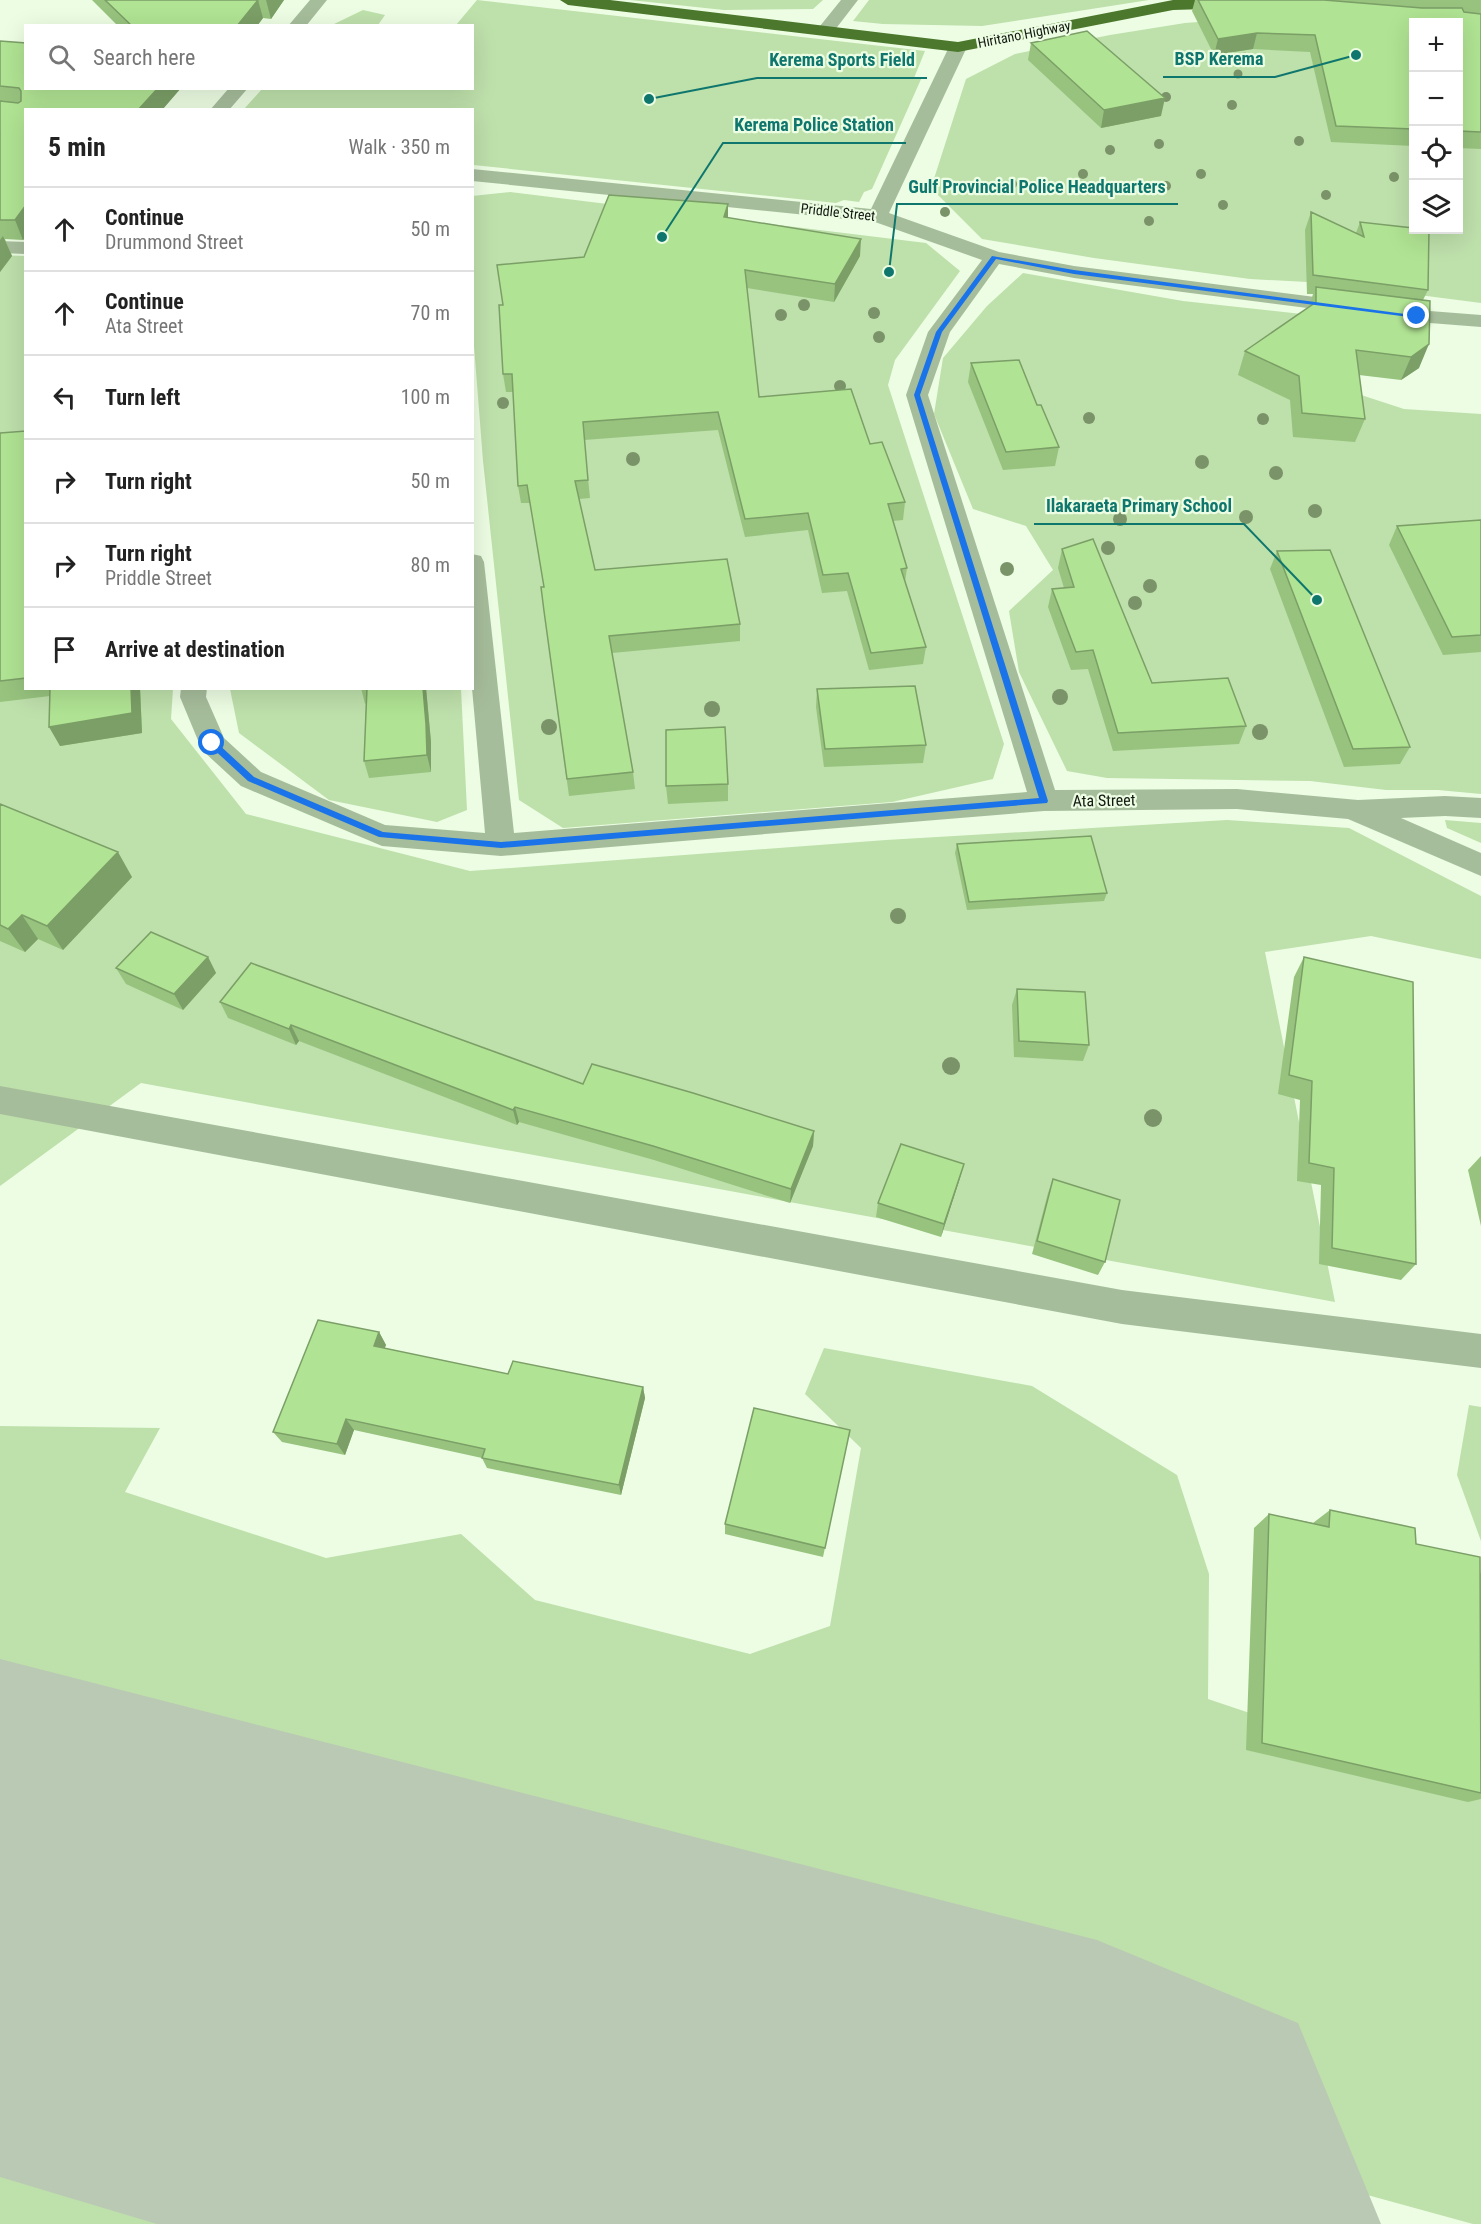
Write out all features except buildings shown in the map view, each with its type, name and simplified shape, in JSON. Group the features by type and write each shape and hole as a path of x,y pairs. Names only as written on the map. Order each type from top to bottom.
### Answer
{"highway":[{"name":"Hiritano Highway","path":"568,0 958,47 1173,5 1254,3"}],"street":[{"path":"298,24 319,0"},
{"path":"825,31 850,0"},
{"path":"878,216 958,47"},
{"path":"221,108 236,90"},
{"name":"Priddle Street","path":"474,175 878,216 994,257 1074,272 1417,316 1481,321"},
{"path":"0,248 24,249"},
{"path":"994,257 939,332 917,395 1044,801"},
{"path":"474,582 501,845"},
{"name":"Ata Street","path":"194,690 193,697 212,743 251,779 382,835 501,845 1044,801 1237,799 1352,809 1481,865"},
{"path":"1352,809 1445,806 1481,808"},
{"path":"0,1100 1122,1307 1481,1351"}],"green space":[{"path":"477,0 925,51 914,78 922,77 872,189 864,192 859,202 844,200 836,203 474,165 474,108 245,108 261,90 474,90 474,24 457,24"},
{"path":"630,0 823,0 813,9 724,10"},
{"path":"869,0 1149,0 982,26 883,24 853,21"},
{"path":"363,10 385,15 379,24 334,24"},
{"path":"1224,20 1409,34 1409,234 1463,234 1463,37 1481,39 1481,303 1326,283 1250,279 1094,258 982,239 931,188 966,79 1015,54 1185,23"},
{"path":"510,192 926,243 960,271 895,360 888,385 1004,744 993,779 892,802 563,828 519,800 483,461 474,346 474,196"},
{"path":"0,255 24,256 24,690 173,690 171,719 246,814 470,871 886,840 1227,820 1349,828 1481,896 1481,959 1371,936 1265,952 1335,1302 141,1083 0,1186"},
{"path":"1023,273 1183,301 1320,316 1352,392 1404,409 1481,414 1481,794 1438,790 1386,790 1310,781 1107,778 1067,771 1019,672 1009,611 1053,570 1026,526 973,509 934,414 943,358 987,306"},
{"path":"230,690 461,690 467,810 437,822 329,800 239,733"},
{"path":"1445,820 1481,823 1481,843 1447,828"},
{"path":"824,1348 1032,1386 1177,1475 1209,1574 1208,1699 1481,1791 1481,2224 1473,2224 0,1819 0,1426 160,1428 125,1492 326,1558 461,1534 535,1600 750,1654 830,1626 861,1448 805,1394"},
{"path":"1469,1405 1481,1407 1481,1541 1457,1475"},
{"path":"0,2037 633,2224 0,2224"}],"runway":[{"path":"0,1918 1097,2224"}],"place":[{"name":"BSP Kerema","path":"1356,55"},
{"name":"Kerema Sports Field","path":"649,99"},
{"name":"Kerema Police Station","path":"662,237"},
{"name":"Gulf Provincial Police Headquarters","path":"889,272"},
{"name":"Ilakaraeta Primary School","path":"1317,600"}],"route":[{"path":"212,743 251,779 382,835 501,845 1044,801 917,395 939,332 994,257 1074,272 1417,316"}]}
